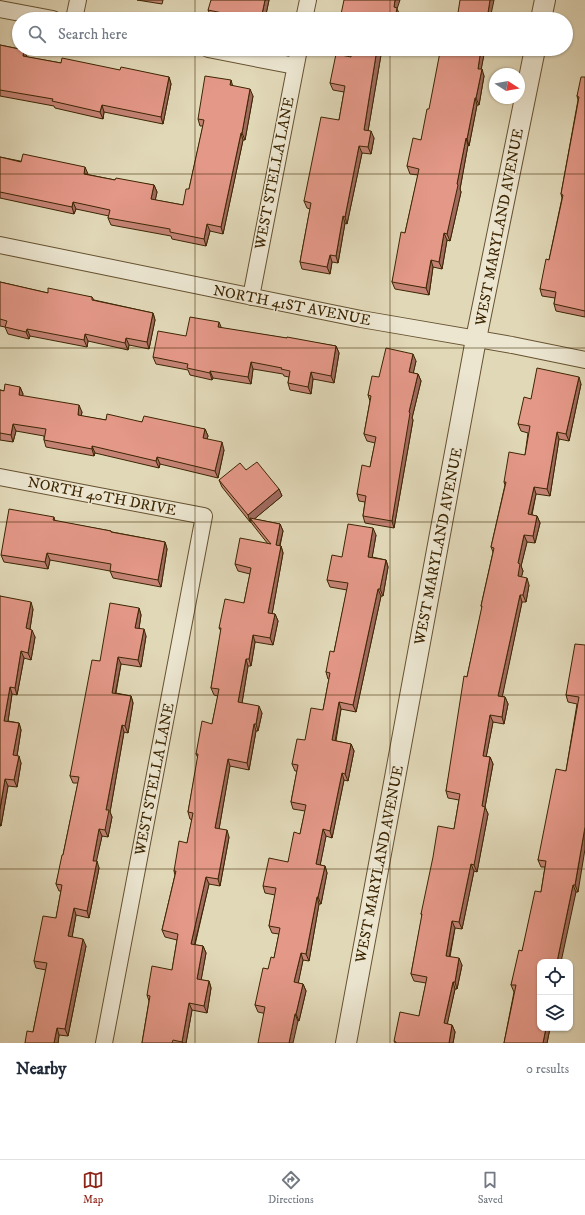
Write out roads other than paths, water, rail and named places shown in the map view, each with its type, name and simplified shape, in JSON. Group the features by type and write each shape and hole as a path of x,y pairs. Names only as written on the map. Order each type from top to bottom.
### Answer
{"street":[{"path":"75,12 78,0"},
{"path":"305,12 308,0"},
{"path":"542,12 545,0"},
{"path":"0,9 16,12"},
{"path":"244,56 295,66"},
{"name":"WEST STELLA LANE","path":"251,297 297,56"},
{"name":"WEST MARYLAND AVENUE","path":"346,1043 476,339 534,56"},
{"name":"NORTH 41ST AVENUE","path":"0,245 361,319 585,360"},
{"name":"NORTH 40TH DRIVE","path":"0,477 204,516"},
{"name":"WEST STELLA LANE","path":"104,1043 204,516"}]}
